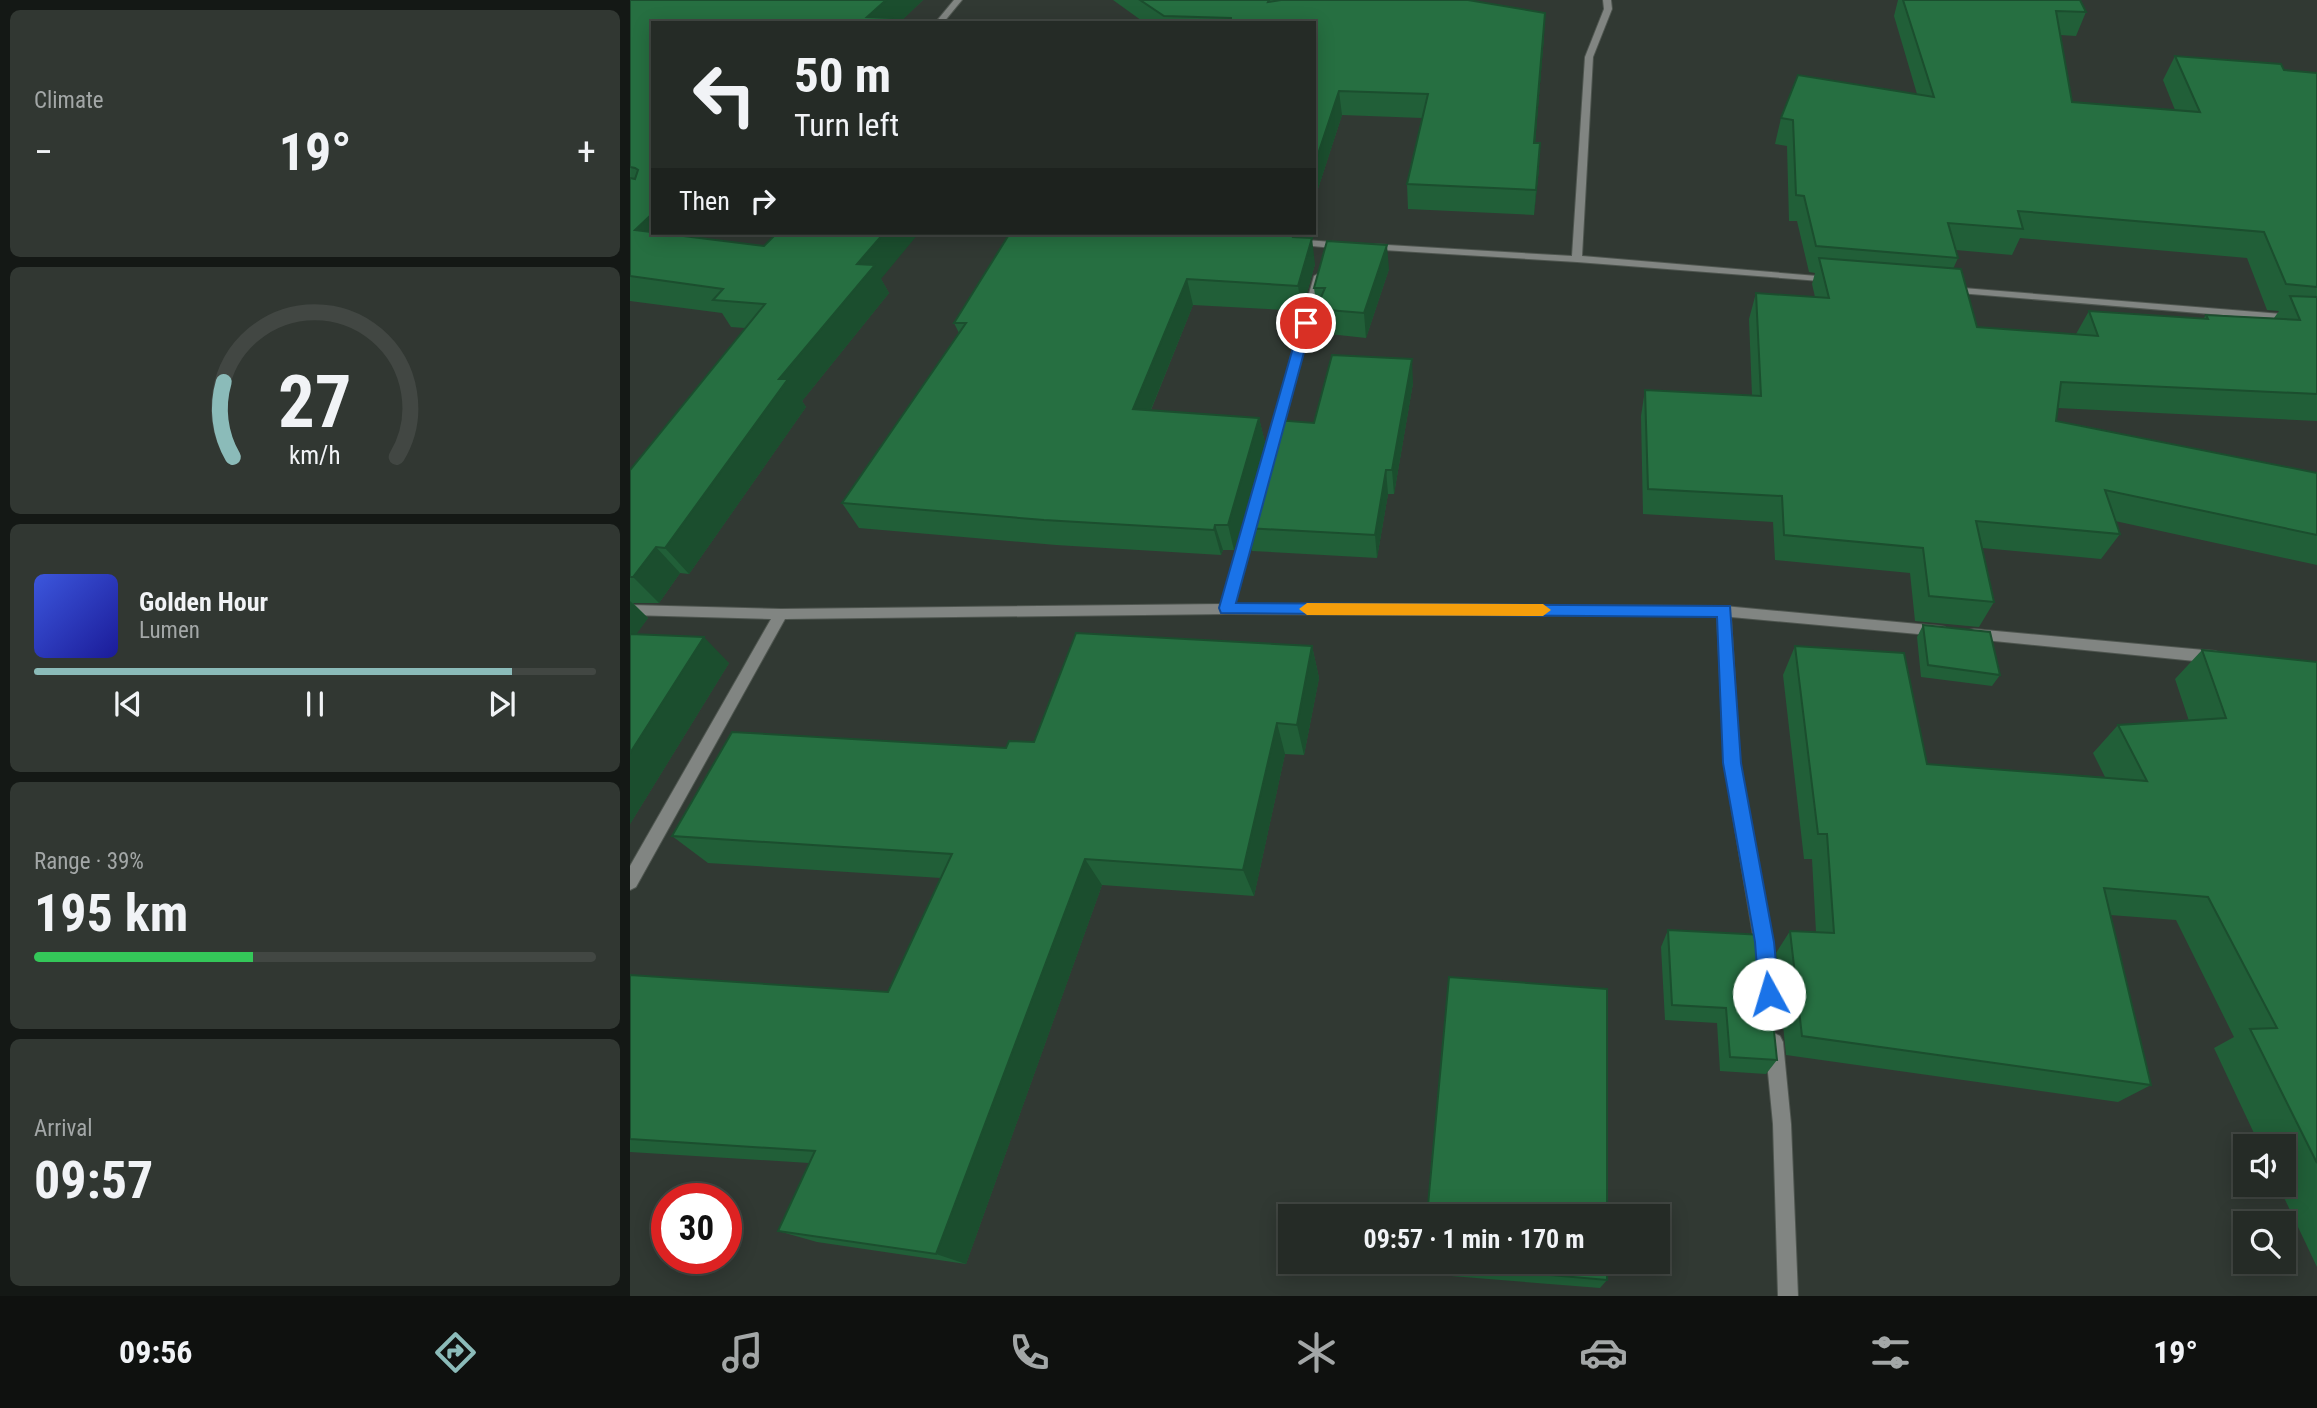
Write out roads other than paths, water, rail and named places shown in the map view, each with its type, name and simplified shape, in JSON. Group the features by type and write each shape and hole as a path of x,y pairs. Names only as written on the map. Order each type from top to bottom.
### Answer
{"street":[{"path":"941,21 958,0"},
{"path":"1577,259 1589,57 1608,9 1607,0"},
{"path":"1286,242 1577,259 1838,280"},
{"path":"1272,447 1328,245"},
{"path":"1933,288 2317,320"},
{"path":"1227,608 1257,501"},
{"path":"630,610 781,614 1227,608 1724,611 2234,658"},
{"path":"1724,611 1732,763 1767,968"},
{"path":"630,882 781,614"},
{"path":"1772,1020 1782,1124 1788,1296"}]}
